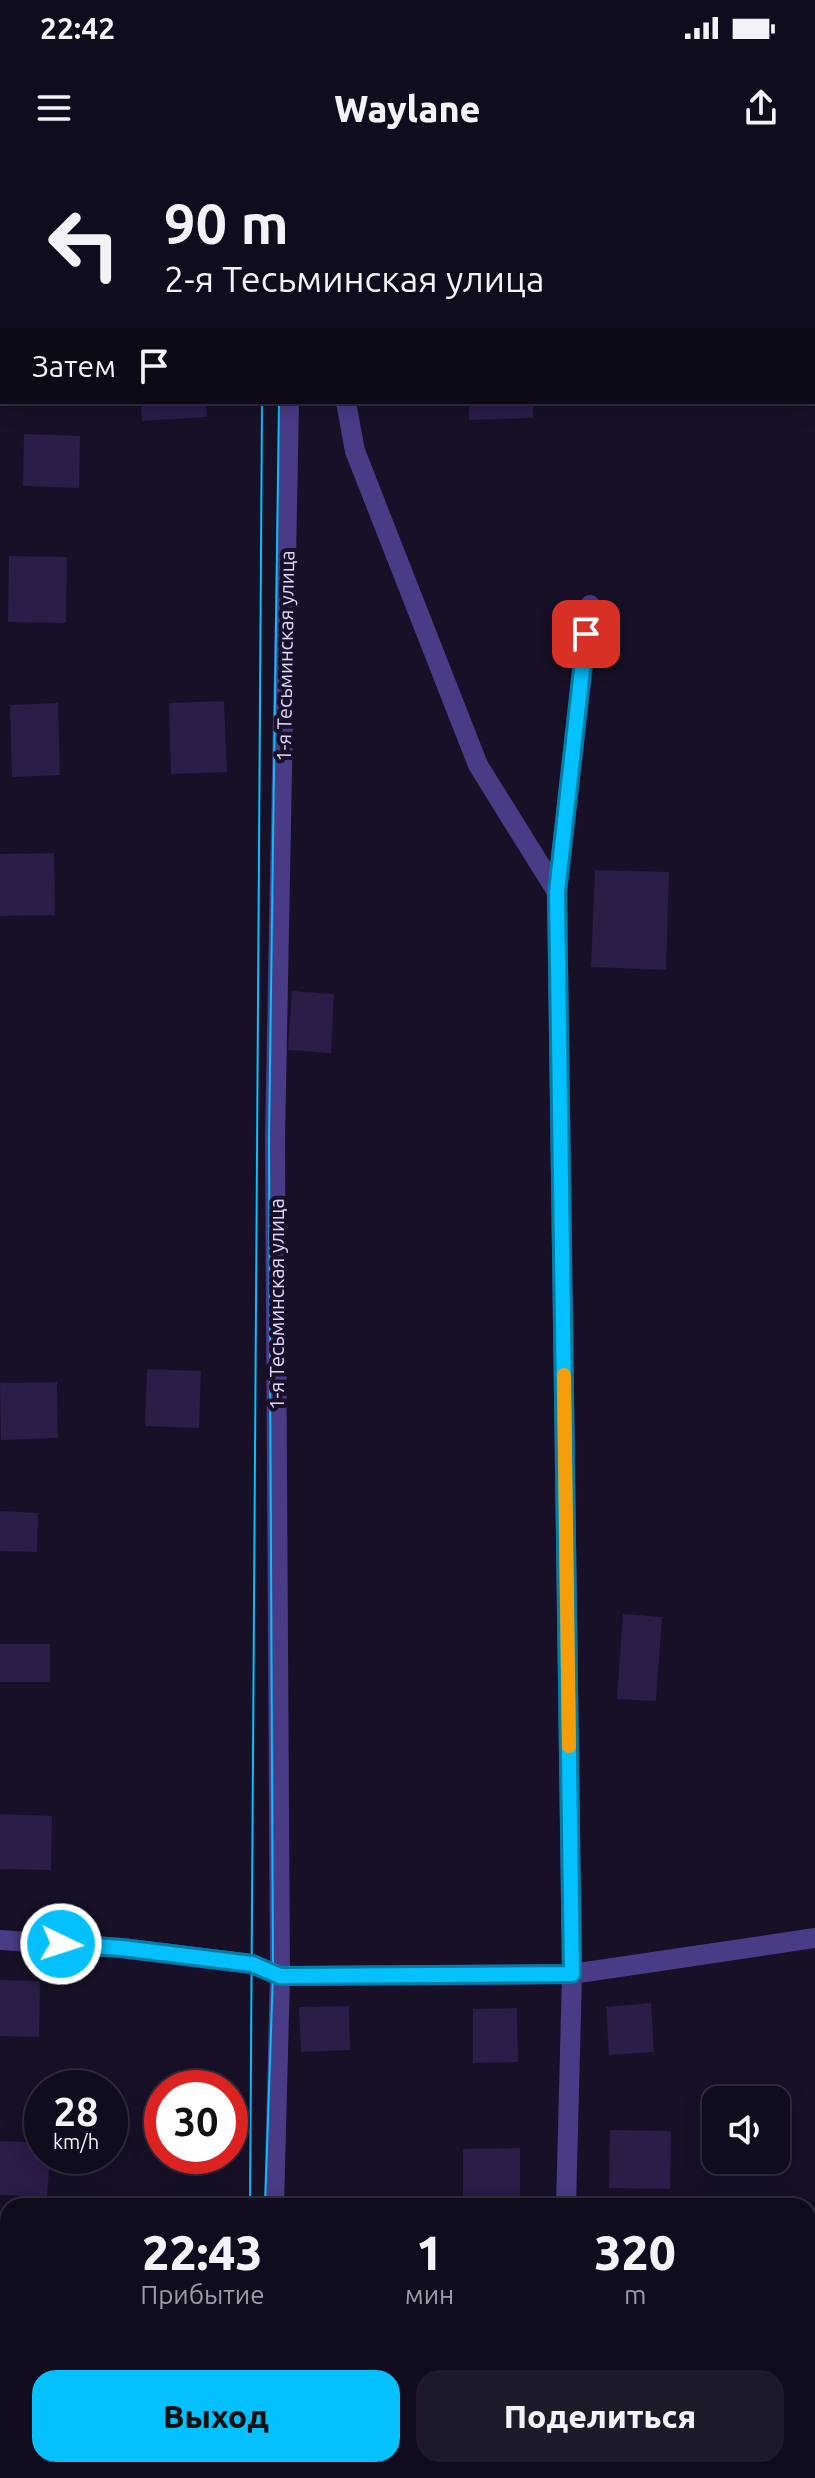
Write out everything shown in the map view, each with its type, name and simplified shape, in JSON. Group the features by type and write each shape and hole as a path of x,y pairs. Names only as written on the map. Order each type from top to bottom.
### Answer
{"street":[{"name":"1-я Тесьминская улица","path":"274,2198 280,1976 275,1140 289,404"},
{"path":"346,404 355,451 478,765 557,892"},
{"path":"566,2198 572,1974 557,892 590,605"},
{"path":"0,1940 122,1948 252,1964 280,1976 572,1974 815,1938"}],"building":[{"path":"141,404 206,404 207,417 142,421"},
{"path":"469,404 533,404 533,418 469,420"},
{"path":"24,434 80,436 79,488 23,486"},
{"path":"9,556 67,557 66,623 8,622"},
{"path":"224,701 227,772 171,774 169,703"},
{"path":"58,703 60,775 12,777 10,705"},
{"path":"54,853 55,915 0,916 0,854"},
{"path":"595,870 669,872 666,970 591,967"},
{"path":"292,991 334,994 331,1053 288,1050"},
{"path":"147,1369 201,1371 199,1428 145,1426"},
{"path":"57,1382 58,1438 1,1440 0,1383"},
{"path":"0,1511 38,1513 37,1552 0,1551"},
{"path":"623,1614 662,1617 656,1701 617,1699"},
{"path":"0,1644 50,1644 50,1682 0,1682"},
{"path":"0,1814 52,1816 51,1870 0,1869"},
{"path":"0,1980 40,1981 39,2037 0,2036"},
{"path":"651,2003 654,2052 609,2055 606,2007"},
{"path":"349,2006 350,2050 301,2052 299,2007"},
{"path":"517,2008 518,2062 473,2063 473,2009"},
{"path":"610,2130 671,2131 670,2189 609,2188"},
{"path":"0,2141 24,2142 24,2174 49,2174 47,2197 0,2195"},
{"path":"520,2148 520,2198 463,2198 463,2149"}],"tram line":[{"path":"250,2198 262,404"},
{"path":"265,2198 273,1973 269,1140 279,404"}],"slow traffic":[{"path":"564,1375 569,1746"}],"route":[{"path":"61,1944 252,1964 280,1976 572,1974 557,892 586,634"}]}
